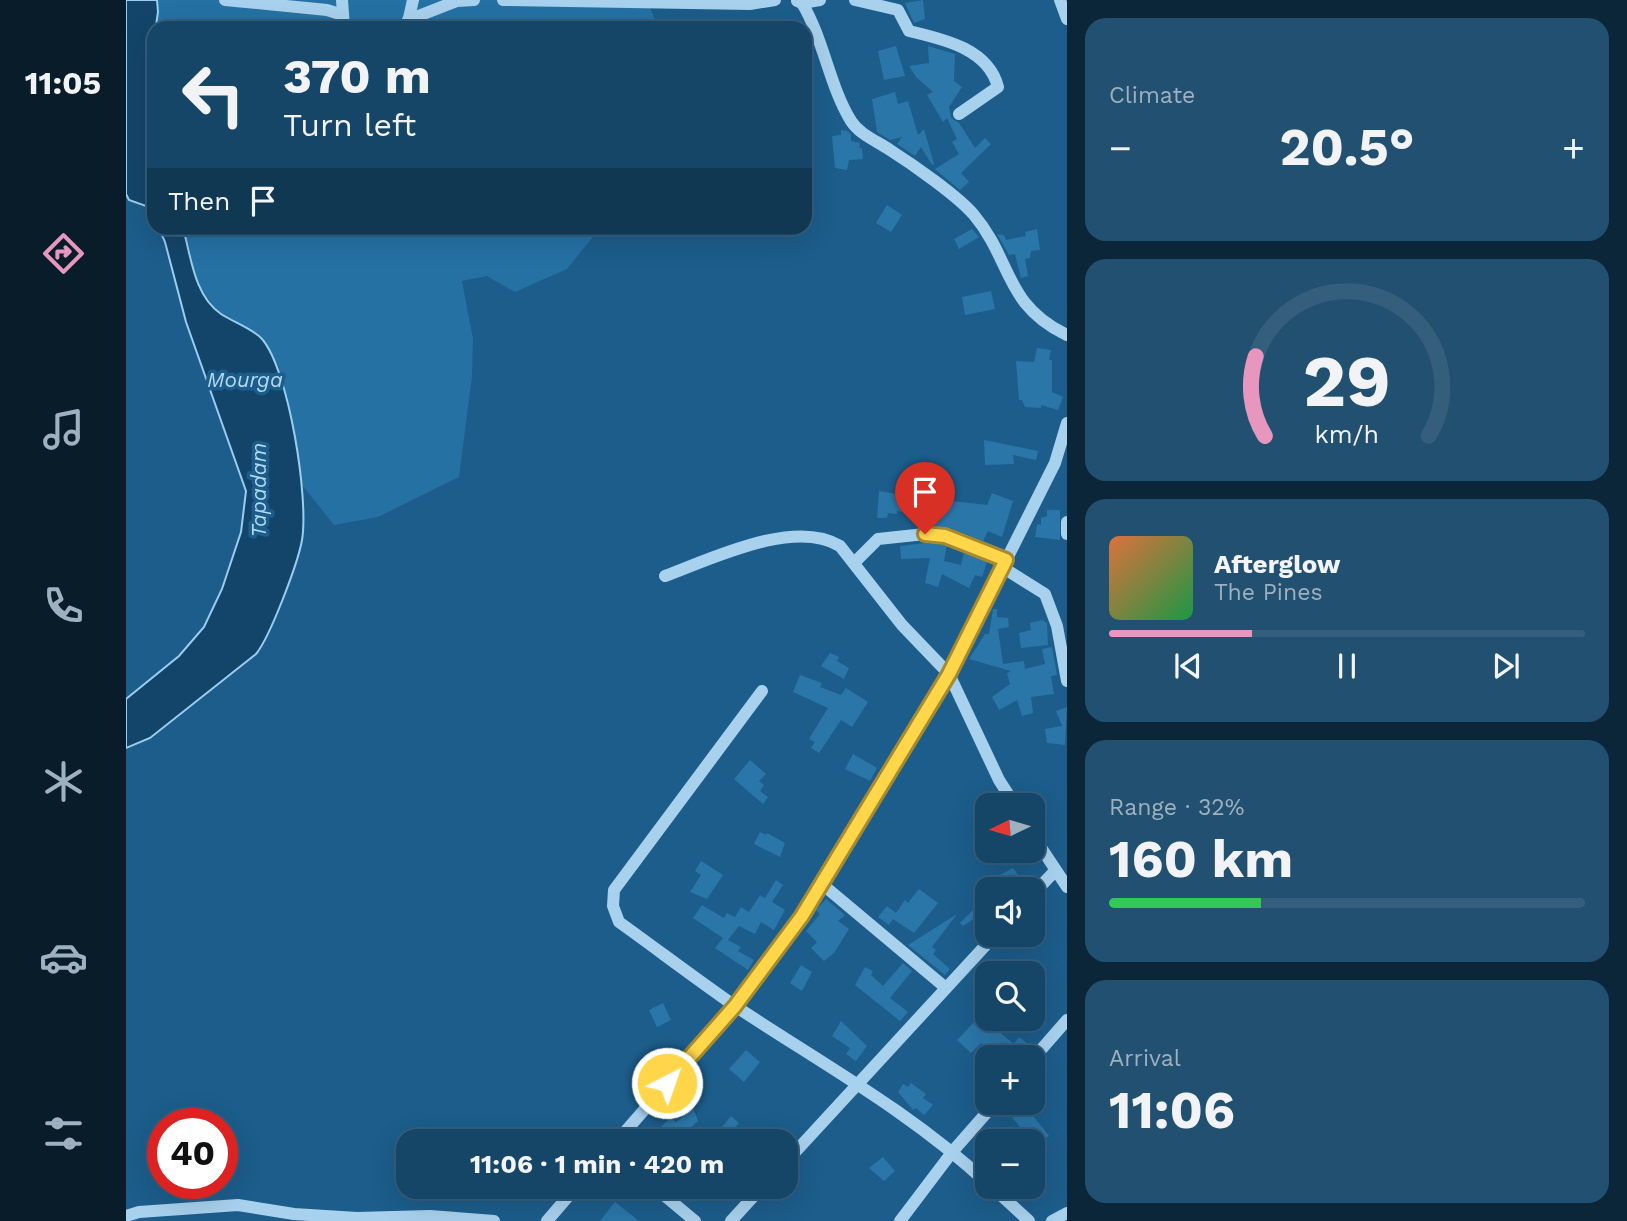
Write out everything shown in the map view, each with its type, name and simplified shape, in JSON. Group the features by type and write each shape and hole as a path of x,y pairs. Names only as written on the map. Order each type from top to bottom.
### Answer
{"street":[{"path":"225,0 327,10 344,21"},
{"path":"342,0 344,21"},
{"path":"409,21 413,0"},
{"path":"414,21 457,1 474,0"},
{"path":"503,0 670,0 750,4 775,0"},
{"path":"798,1 820,0"},
{"path":"856,0 898,10 909,31 951,41 979,60 996,79 998,87 959,114"},
{"path":"1059,0 1067,19"},
{"path":"798,1 812,21"},
{"path":"812,22 845,109 856,128 960,201 985,230 1008,279 1026,306 1067,335"},
{"path":"627,1129 735,1006 802,916 822,884 949,674 1004,564 1061,465 1067,424"},
{"path":"1067,522 1067,534"},
{"path":"854,563 883,537 925,534 945,536 1004,564 1045,594 1057,625 1067,681"},
{"path":"665,576 746,546 814,536 840,546 902,625 949,674 1007,793"},
{"path":"762,691 614,890 613,906 619,922 735,1006 858,1083 953,1152 975,1171"},
{"path":"1045,855 1067,887"},
{"path":"1045,881 1055,871"},
{"path":"822,884 946,988"},
{"path":"798,1149 984,947"},
{"path":"1045,1045 1067,1020"},
{"path":"900,1221 985,1115"},
{"path":"547,1221 566,1199"},
{"path":"669,1199 695,1221"},
{"path":"732,1221 751,1199"},
{"path":"1005,1199 1029,1221"},
{"path":"126,1216 139,1212 228,1205 294,1214 356,1218 430,1216 494,1221"},
{"path":"1052,1221 1067,1213"}],"shaded area":[{"path":"157,0 647,0 655,21 156,21"},
{"path":"185,235 594,235 567,269 515,292 487,276 462,281 473,339 472,376 459,477 378,517 334,525 302,485 279,367 261,337 218,312 199,286"}],"water":[{"path":"126,0 157,0 157,21 147,21 147,206 129,200 126,194"},
{"name":"Mourga","path":"162,235 185,235 195,275 205,297 221,314 258,335 272,355 281,378 295,436 302,496 302,540 276,617 256,654 150,738 126,748 126,699 179,656 204,627 222,589 241,532 246,491 186,322"}],"building":[{"path":"923,0 925,19 914,23 905,3"},
{"path":"896,46 905,76 884,80 878,51"},
{"path":"928,46 955,54 954,81 962,87 949,107 951,118 959,123 975,148 985,138 991,144 961,173 969,182 960,190 935,169 959,154 952,142 957,139 947,118 943,122 927,95 933,92 916,77 909,66 929,63"},
{"path":"895,92 898,104 908,101 918,135 924,129 934,164 932,165 921,147 915,156 897,144 902,137 890,140 877,132 872,99"},
{"path":"841,130 851,134 851,141 860,143 859,148 862,148 863,159 849,160 847,170 835,168 832,136 841,135"},
{"path":"887,205 902,215 891,232 876,223"},
{"path":"972,229 979,237 959,249 954,239"},
{"path":"1037,229 1040,250 1031,251 1030,258 1025,259 1028,276 1021,278 1015,254 1009,255 997,234 1004,235 1006,240 1026,236 1025,232"},
{"path":"991,291 995,309 965,315 962,297"},
{"path":"1037,348 1051,350 1049,360 1052,360 1052,392 1063,397 1058,410 1041,405 1041,408 1025,407 1022,400 1019,400 1016,361 1034,362"},
{"path":"984,440 1038,451 1036,460 1013,455 1014,464 985,465"},
{"path":"879,491 908,496 907,500 933,503 934,494 952,496 951,501 987,505 992,493 1013,501 1002,537 988,531 983,541 948,527 920,526 920,515 897,511 897,514 888,513 887,518 877,518"},
{"path":"1047,510 1060,510 1060,540 1035,537 1037,524 1041,525 1041,518 1047,516"},
{"path":"925,543 947,545 944,561 961,565 964,552 987,562 982,577 975,575 969,588 942,574 938,587 925,583 930,558 901,559 900,546"},
{"path":"993,609 997,609 997,617 1008,618 1009,627 998,629 1003,664 1024,661 1025,669 1045,664 1042,649 1052,647 1057,675 1051,676 1054,694 1031,697 1033,713 1022,716 1017,700 999,710 992,697 1010,684 1007,673 1011,671 969,659 985,634 989,634"},
{"path":"1042,620 1047,623 1048,645 1021,648 1019,633 1031,630 1030,623"},
{"path":"830,653 839,657 837,661 849,668 844,679 821,666"},
{"path":"800,675 822,683 820,687 841,695 846,688 868,702 852,727 841,720 819,753 811,748 815,742 809,739 828,708 793,692"},
{"path":"1067,707 1065,745 1047,743 1045,729 1062,726 1056,711"},
{"path":"853,754 877,768 870,781 845,769"},
{"path":"750,760 766,774 759,781 764,785 760,791 768,797 763,804 734,779"},
{"path":"760,832 785,843 780,857 754,844"},
{"path":"701,861 723,875 707,899 690,892 701,875 695,871"},
{"path":"1013,868 1018,875 1015,877 996,877"},
{"path":"776,880 783,885 772,902 785,910 774,930 761,922 755,934 739,926 728,940 741,947 738,951 754,960 748,970 715,948 723,938 693,918 702,905 724,918 727,913 735,917 741,907 749,912 760,895 765,898"},
{"path":"919,889 938,903 914,933 893,919 889,925 878,917 887,906 896,913 905,900 908,903"},
{"path":"826,899 845,915 838,921 849,929 834,953 824,961 811,948 817,942 806,931 820,914 816,910"},
{"path":"975,908 975,918 963,926 960,923"},
{"path":"957,914 932,947 936,950 933,954 950,969 945,975 908,945"},
{"path":"903,963 912,971 890,998 908,1012 900,1021 855,985 865,967 873,971 871,975 883,986"},
{"path":"801,965 812,972 802,991 790,983"},
{"path":"663,1003 671,1020 657,1027 649,1010"},
{"path":"841,1021 867,1046 856,1061 846,1054 850,1048 832,1036"},
{"path":"975,1021 975,1031 998,1031 1014,1044 1019,1037 1029,1045 981,1043 975,1045 971,1053 957,1040"},
{"path":"746,1050 760,1062 744,1082 729,1069"},
{"path":"911,1083 926,1094 923,1098 933,1105 924,1115 916,1108 913,1110 898,1092 903,1084 908,1087"},
{"path":"693,1108 698,1121 689,1129 659,1129 671,1117 676,1122"},
{"path":"1010,1115 1032,1115 1043,1129 1022,1129"},
{"path":"731,1116 739,1123 734,1129 720,1129"},
{"path":"883,1157 895,1171 884,1181 869,1168"},
{"path":"615,1202 639,1221 600,1221"}],"route":[{"path":"667,1083 735,1006 802,916 949,674 1006,560 945,536 925,534"}],"water label":[{"name":"Tapadam","path":"259,490"}]}
